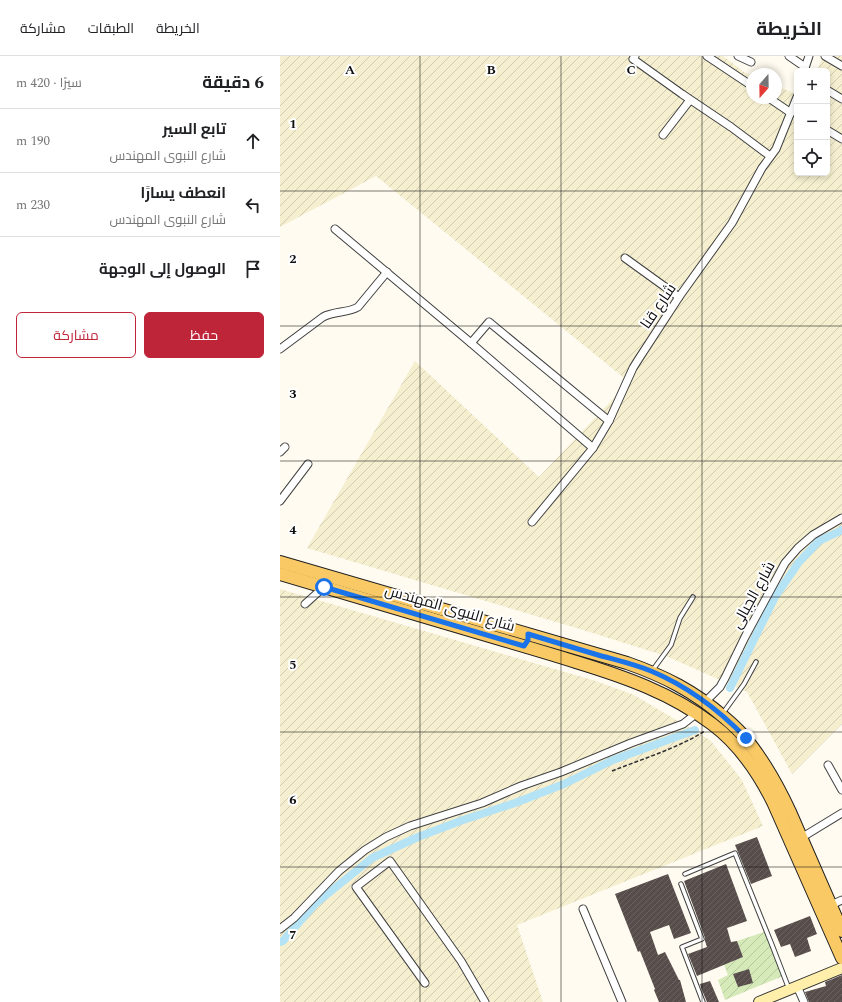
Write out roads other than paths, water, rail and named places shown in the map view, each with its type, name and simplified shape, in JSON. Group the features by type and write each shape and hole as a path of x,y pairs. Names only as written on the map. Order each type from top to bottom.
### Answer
{"main road":[{"name":"شارع النبوى المهندس","path":"280,562 627,663 671,681 705,702 722,715 746,738 768,769 782,795 842,931"},
{"name":"شارع النبوى المهندس","path":"280,574 614,674 652,688 697,713 723,733 746,757 766,788 842,958"},
{"path":"524,646 528,640 528,634"},
{"path":"544,652 544,645 548,640"},
{"path":"759,1002 842,968"}],"street":[{"path":"635,56 633,59 690,100 715,115 770,156"},
{"path":"707,56 746,82"},
{"path":"738,56 751,62"},
{"path":"789,56 803,68"},
{"path":"804,68 809,56"},
{"path":"825,56 842,66"},
{"path":"830,92 842,99"},
{"path":"663,135 690,100"},
{"path":"782,104 794,110"},
{"name":"شارع قنا","path":"532,522 593,448 609,421 635,364 679,297 728,229 762,168 778,144 794,110"},
{"path":"830,132 842,139"},
{"path":"335,228 593,448"},
{"path":"625,258 679,297"},
{"path":"280,349 323,317 329,314 358,307 387,272"},
{"path":"471,343 488,322 609,421"},
{"path":"280,501 308,464"},
{"name":"شارع الجبالى","path":"705,702 720,687 745,637 785,564 798,548 813,535 842,518"},
{"path":"305,604 324,587"},
{"path":"280,930 294,918 339,871 365,850 386,837 410,826 482,803 521,786 562,772 645,737 682,724 697,713"},
{"path":"828,765 842,790"},
{"path":"801,838 842,813"},
{"path":"425,983 356,887 390,861 462,961 485,1002"},
{"path":"831,905 842,900"},
{"path":"583,909 622,1002"},
{"path":"793,988 804,1002"}],"lane":[{"path":"651,672 671,645 680,618 692,597"},
{"path":"722,715 744,684 756,662"},
{"path":"685,874 735,853 772,945 793,988"},
{"path":"681,884 702,939 682,947 703,1002"}],"waterway":[{"path":"730,688 775,597 799,562 819,541 842,530"},
{"path":"280,942 283,941 315,904 372,858 418,837 515,803 564,784 613,760 695,730"}]}
